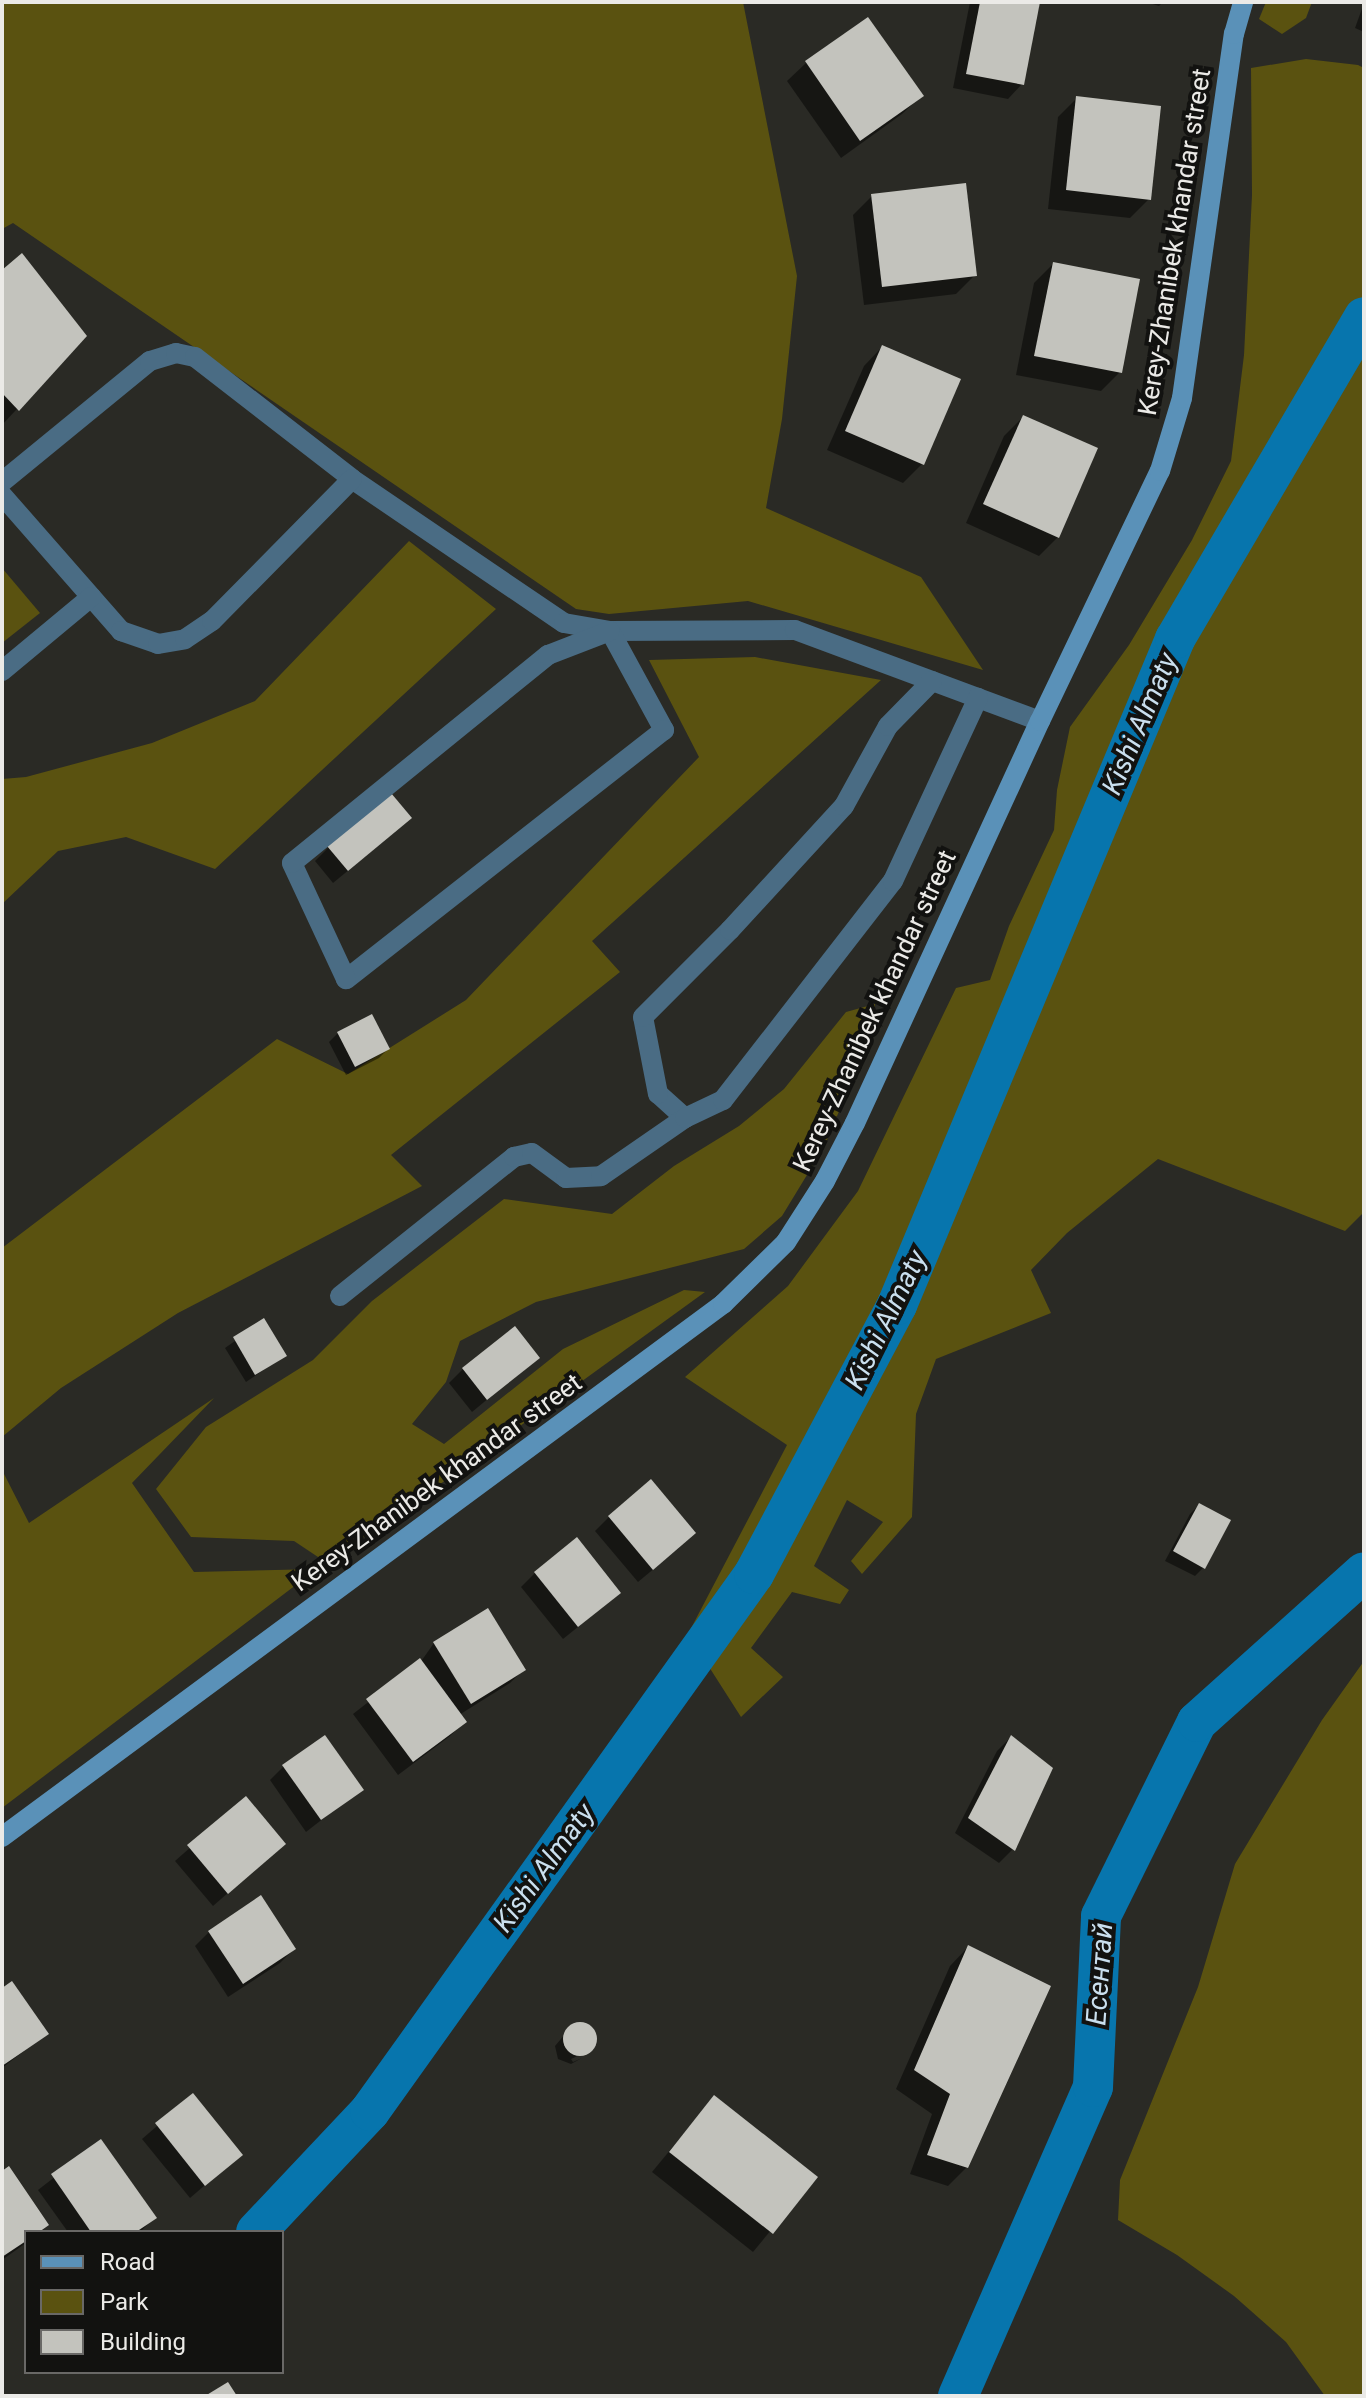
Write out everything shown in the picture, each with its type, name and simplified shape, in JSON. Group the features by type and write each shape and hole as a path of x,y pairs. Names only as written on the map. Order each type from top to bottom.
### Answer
{"main road":[{"name":"Kerey-Zhanibek khandar street","path":"2,1837 723,1304 786,1242 825,1181 855,1123 1040,721 1160,471 1182,398 1234,34 1243,2"}],"street":[{"path":"2,482 150,361 176,353 195,357 352,479 564,623 610,631 795,630 1040,721"},
{"path":"2,495 121,631 158,644 185,639 212,621 352,479"},
{"path":"2,671 91,597"},
{"path":"610,631 664,730 346,979 292,863 548,655 610,631"},
{"path":"685,1118 658,1094 643,1017 740,920 844,806 888,726 932,681"},
{"path":"340,1296 396,1255 514,1157 532,1153 566,1178 601,1176 685,1118 723,1100 893,881 978,698"}],"green space":[{"path":"2,2 743,2 797,276 782,419 766,508 921,577 983,670 748,601 609,614 576,609 13,223 2,229"},
{"path":"1266,2 1312,2 1306,18 1282,34 1259,19"},
{"path":"1306,59 1364,68 1364,1212 1345,1231 1158,1159 1067,1233 1031,1270 1051,1313 936,1359 916,1414 912,1517 862,1574 851,1561 883,1522 847,1500 814,1566 849,1590 840,1604 792,1592 751,1648 783,1677 741,1717 688,1634 787,1445 685,1377 788,1286 858,1191 956,988 990,980 1009,926 1054,830 1057,790 1070,727 1129,645 1192,540 1231,461 1244,355 1252,195 1251,68"},
{"path":"409,541 496,609 215,869 126,837 58,851 2,904 2,779 26,777 152,743 255,701"},
{"path":"2,568 40,613 2,643"},
{"path":"755,657 881,680 592,941 620,972 391,1155 422,1186 178,1313 61,1388 2,1437 2,1248 277,1039 348,1074 466,1000 699,757 649,660"},
{"path":"875,1004 875,1026 824,1147 782,1216 744,1249 536,1302 460,1341 446,1382 412,1424 444,1444 563,1349 684,1290 705,1292 374,1532 321,1559 294,1541 191,1537 156,1489 206,1427 313,1360 372,1301 504,1199 612,1214 674,1166 739,1126 784,1089 846,1012"},
{"path":"214,1398 132,1483 194,1572 317,1569 2,1808 2,1470 29,1523"},
{"path":"1364,1661 1364,2396 1325,2396 1286,2342 1234,2296 1177,2255 1118,2220 1120,2180 1198,1987 1235,1864 1322,1720"}],"building":[{"path":"980,2 1040,2 1024,85 966,74"},
{"path":"868,17 924,96 860,141 805,61"},
{"path":"1076,96 1161,106 1151,200 1066,190"},
{"path":"966,183 977,276 882,287 871,194"},
{"path":"22,253 87,336 19,411 2,393 2,270"},
{"path":"1053,262 1140,279 1122,373 1034,356"},
{"path":"882,345 961,379 924,465 845,431"},
{"path":"1023,415 1098,448 1059,538 983,504"},
{"path":"391,793 412,818 348,871 327,846"},
{"path":"372,1014 390,1049 355,1067 337,1032"},
{"path":"264,1318 287,1356 255,1375 233,1337"},
{"path":"515,1326 540,1358 487,1400 462,1368"},
{"path":"651,1479 696,1533 653,1570 608,1516"},
{"path":"1199,1503 1231,1520 1205,1569 1173,1551"},
{"path":"577,1537 621,1593 578,1627 534,1572"},
{"path":"488,1608 526,1670 471,1704 433,1642"},
{"path":"420,1658 467,1722 413,1762 366,1699"},
{"path":"325,1735 364,1790 321,1820 282,1765"},
{"path":"1011,1735 1053,1768 1015,1851 968,1818"},
{"path":"246,1796 286,1844 228,1894 187,1845"},
{"path":"261,1895 296,1949 243,1984 208,1931"},
{"path":"968,1945 1051,1986 968,2168 927,2155 950,2094 914,2070"},
{"path":"12,1981 49,2034 2,2066 2,1988"},
{"path":"580,2022 592,2027 597,2039 592,2051 580,2056 568,2051 563,2039 568,2027"},
{"path":"193,2093 243,2155 205,2186 155,2123"},
{"path":"714,2095 818,2177 773,2234 669,2152"},
{"path":"101,2139 157,2218 139,2230 90,2230 51,2174"},
{"path":"9,2166 49,2225 42,2230 24,2230 24,2242 2,2257 2,2171"},
{"path":"228,2382 237,2396 205,2396"}],"waterway":[{"name":"Kіshі Almaty","path":"258,2230 370,2111 754,1574 897,1305 1175,639 1364,317"},
{"name":"Есентай","path":"958,2396 1093,2087 1101,1916 1197,1722 1364,1572"}]}
